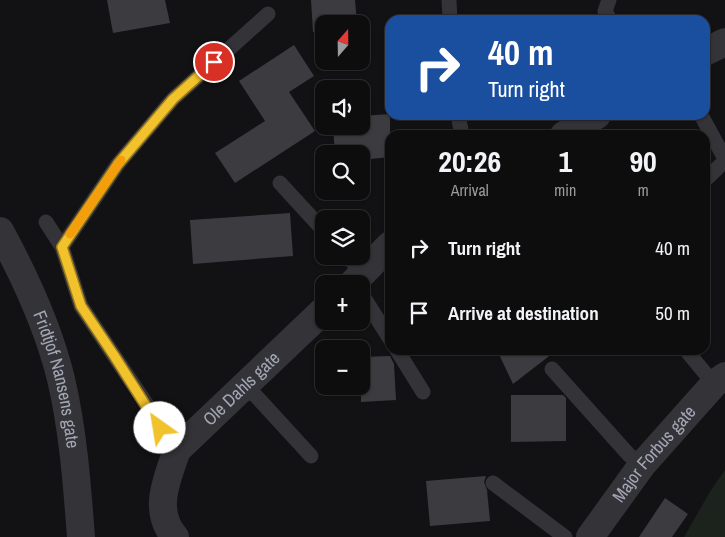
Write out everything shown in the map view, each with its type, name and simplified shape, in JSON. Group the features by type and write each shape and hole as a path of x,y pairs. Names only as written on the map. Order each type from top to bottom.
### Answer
{"street":[{"path":"710,50 725,42"},
{"path":"572,130 589,120"},
{"name":"Fridtjof Nansens gate","path":"0,231 14,256 40,317 61,378 76,464 81,537"},
{"path":"360,275 385,250"},
{"name":"Ole Dahls gate","path":"172,534 162,505 166,482 177,450 315,318"},
{"name":"Major Forbus gate","path":"590,537 642,466 720,380"}],"lane":[{"path":"450,0 450,15"},
{"path":"608,15 605,10 609,0"},
{"path":"62,247 118,164 173,99 268,14"},
{"path":"710,132 725,160 710,175"},
{"path":"280,183 315,221"},
{"path":"46,222 62,247 81,306 160,428 177,450"},
{"path":"370,304 385,330"},
{"path":"400,355 423,392"},
{"path":"692,355 720,380"},
{"path":"552,369 629,455 642,466"},
{"path":"242,387 256,396 311,456"},
{"path":"493,483 565,537"}],"shaded area":[{"path":"725,470 725,537 684,537 711,490"}],"building":[{"path":"107,0 165,0 170,23 113,33"},
{"path":"311,0 355,0 356,15 315,15 315,32 313,32"},
{"path":"294,45 314,76 289,92 315,131 235,183 215,153 265,121 239,81"},
{"path":"385,114 385,120 390,120 390,130 385,130 385,158 370,159 370,145 334,145 334,135 370,135 370,115"},
{"path":"290,213 293,256 193,264 190,220"},
{"path":"499,355 551,355 513,384"},
{"path":"390,356 394,364 396,400 361,402 361,395 370,395 370,357"},
{"path":"511,395 563,395 566,398 566,441 511,442"},
{"path":"486,476 484,482 487,490 490,521 430,526 426,481"},
{"path":"665,498 688,514 672,537 639,537"}],"slow traffic":[{"path":"70,234 121,160"}],"route":[{"path":"160,428 81,306 62,247 118,164 173,99 214,62"}]}
